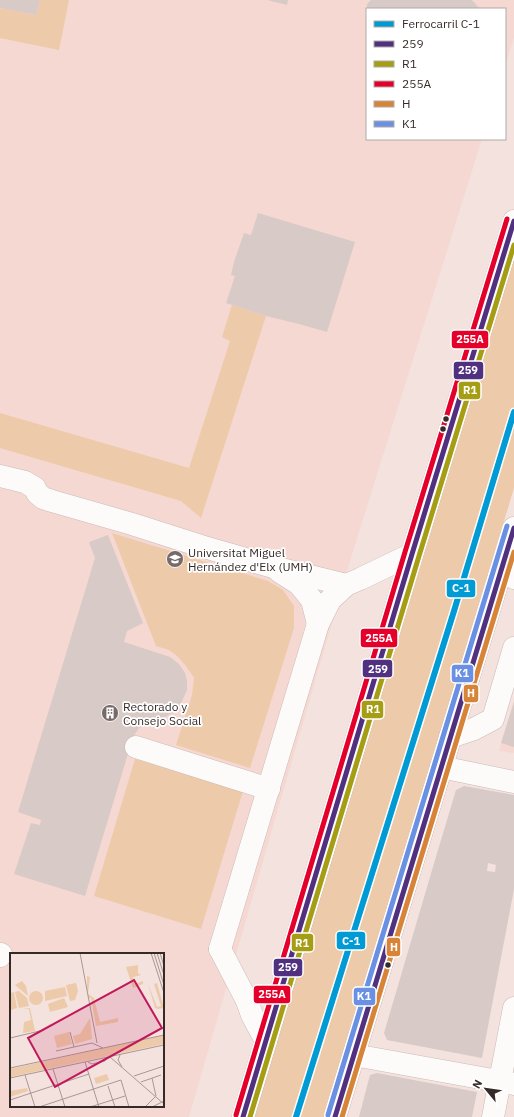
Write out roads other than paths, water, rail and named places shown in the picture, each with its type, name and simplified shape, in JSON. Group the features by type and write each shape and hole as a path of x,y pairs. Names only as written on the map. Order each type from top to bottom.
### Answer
{"main road":[{"path":"243,1117 412,554 514,221"},
{"path":"0,476 25,482 43,499"},
{"path":"0,484 31,493 36,498 85,510 272,567 346,585"},
{"path":"335,1117 450,737 508,571 513,538"},
{"path":"266,1040 252,1015 248,1001 220,948 318,624 330,600 346,585 412,554"},
{"path":"272,567 299,584 312,600 318,624"},
{"path":"450,737 474,729 493,719 514,648"},
{"path":"136,747 269,789"},
{"path":"441,768 514,782"},
{"path":"493,1117 507,1083 514,1008"},
{"path":"354,1055 507,1083"}],"rail line":[{"name":"C-1","path":"296,1117 454,611 514,412"}],"place":[{"name":"Universitat Miguel Hernández d'Elx (UMH)","path":"175,559"},
{"name":"Rectorado y Consejo Social","path":"110,713"}]}
